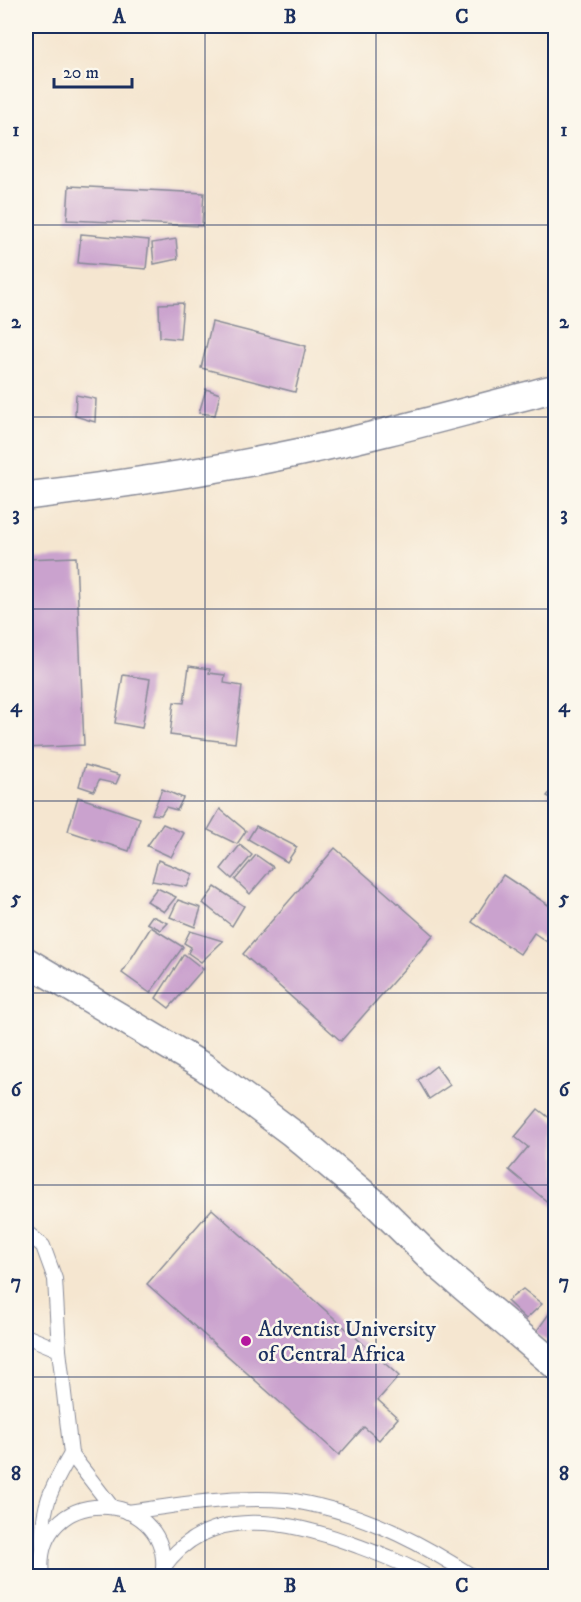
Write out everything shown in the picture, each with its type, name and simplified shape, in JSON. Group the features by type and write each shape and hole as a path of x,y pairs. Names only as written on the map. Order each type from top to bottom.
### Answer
{"street":[{"path":"26,496 112,485 277,457 555,388"},
{"path":"26,962 204,1067 292,1133 376,1204 438,1265 555,1366"}],"lane":[{"path":"26,1232 43,1246 55,1279 59,1350 71,1454 111,1506"},
{"path":"26,1336 59,1350"},
{"path":"42,1576 40,1566 45,1507 57,1478 71,1454"},
{"path":"128,1512 217,1500 289,1500 343,1512 391,1530 442,1556 472,1576"},
{"path":"43,1549 51,1533 62,1520 77,1511 94,1506 111,1506 128,1512 142,1521 154,1535 160,1550 162,1572"},
{"path":"162,1572 174,1552 190,1540 211,1529 240,1523 286,1525 317,1531 386,1556 426,1576"}],"building":[{"path":"69,186 204,193 202,226 67,220"},
{"path":"81,234 149,240 146,269 78,263"},
{"path":"176,239 178,259 154,264 152,243"},
{"path":"183,303 180,339 160,337 159,304"},
{"path":"212,322 306,346 295,392 201,368"},
{"path":"206,389 220,394 215,415 199,413"},
{"path":"76,395 96,399 95,422 75,416"},
{"path":"76,557 84,745 26,748 26,684 29,683 26,559"},
{"path":"189,666 210,669 209,673 225,675 224,683 242,686 235,743 170,735 174,702 184,703"},
{"path":"123,675 150,679 142,728 115,723"},
{"path":"85,765 120,775 116,784 99,780 94,791 79,786"},
{"path":"556,785 556,801 547,796"},
{"path":"162,789 183,798 177,810 166,807 161,815 152,814"},
{"path":"78,797 140,818 129,851 68,831"},
{"path":"220,809 246,831 237,844 208,830"},
{"path":"163,824 184,833 171,857 147,846"},
{"path":"256,826 297,847 287,862 248,839"},
{"path":"240,845 252,855 232,879 221,869"},
{"path":"335,848 434,935 341,1041 243,954"},
{"path":"256,855 273,867 250,894 235,880"},
{"path":"158,860 193,874 187,887 152,881"},
{"path":"503,875 556,910 556,948 534,933 520,954 472,922"},
{"path":"215,887 244,906 232,926 203,903"},
{"path":"157,888 176,897 164,912 147,901"},
{"path":"178,900 201,908 195,927 170,917"},
{"path":"152,916 168,923 161,930 147,923"},
{"path":"151,927 183,947 150,993 122,973"},
{"path":"190,931 223,941 201,962 188,953 191,947 184,943"},
{"path":"184,954 203,969 169,1008 156,998"},
{"path":"436,1066 450,1085 429,1099 418,1080"},
{"path":"538,1109 556,1123 556,1209 509,1170 528,1147 515,1137"},
{"path":"212,1209 399,1376 378,1400 398,1418 379,1440 364,1427 339,1455 147,1284"},
{"path":"523,1289 542,1304 526,1319 507,1301"},
{"path":"556,1304 556,1347 536,1332"}],"place":[{"name":"Adventist University of Central Africa","path":"246,1341"}]}
